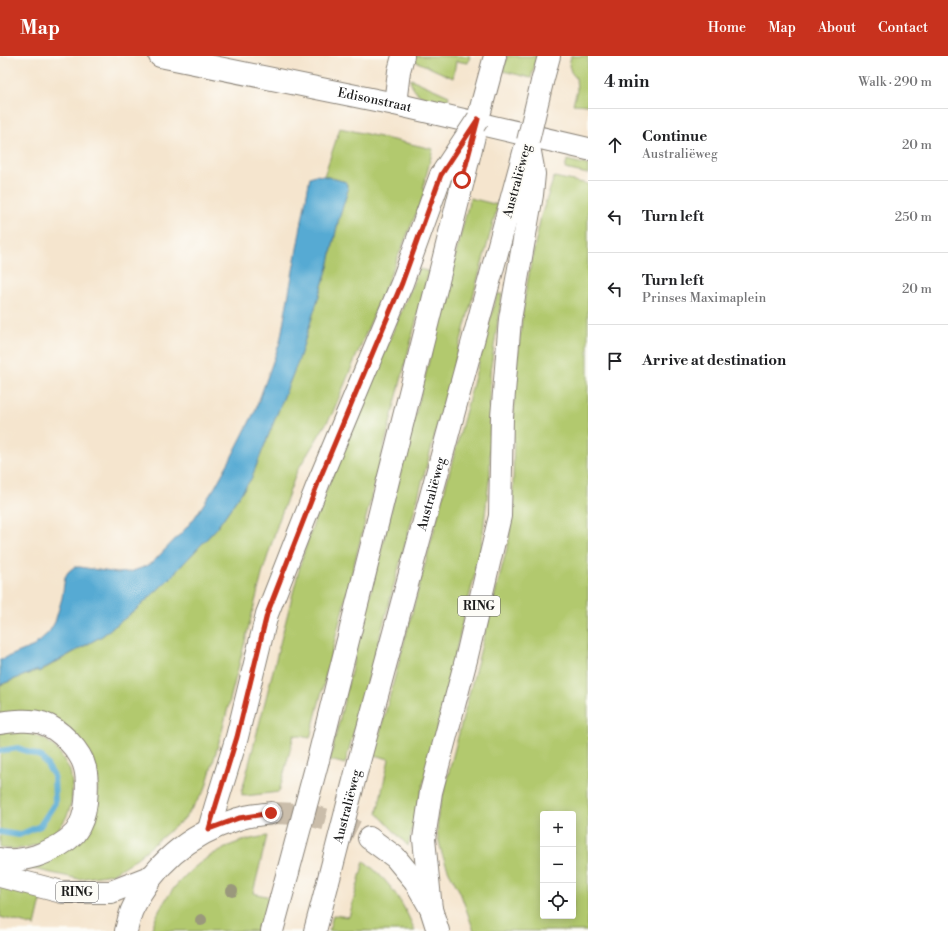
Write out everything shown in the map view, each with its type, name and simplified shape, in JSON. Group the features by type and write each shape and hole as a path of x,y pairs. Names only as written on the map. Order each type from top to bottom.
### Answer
{"main road":[{"name":"Edisonstraat","path":"160,56 395,104 588,149"},
{"path":"395,104 399,71 403,56"},
{"name":"Australiëweg","path":"315,931 357,769 523,194 528,141 549,56"},
{"path":"272,931 318,760 462,180 493,63"},
{"path":"209,829 237,737 267,614 320,478 402,283 441,175 478,119"},
{"name":"RING","path":"438,931 431,909 424,839 431,792 466,660 500,516 502,417 510,319 523,194"},
{"path":"0,723 14,721 42,723 60,733 76,749 85,768 88,787 86,807 82,820 75,832 58,847 26,859 0,859"},
{"name":"RING","path":"126,931 132,911 152,876 169,858 188,842 209,829 239,818 271,813"},
{"name":"RING","path":"369,838 394,858 415,881 431,909"},
{"name":"RING","path":"0,876 62,892 111,892 152,876"}],"green space":[{"path":"414,56 470,56 468,63 456,61 453,78 413,60"},
{"path":"507,56 537,56 531,78 503,71"},
{"path":"571,56 588,56 588,105 573,104 577,90 576,78 571,72 569,65"},
{"path":"411,79 449,96 447,104 435,102 419,95 412,86"},
{"path":"340,128 433,149 423,188 426,190 332,414 297,471 278,523 263,571 221,735 205,790 184,819 137,858 112,874 79,879 24,867 97,803 97,779 91,756 0,715 0,685 38,670 39,672 102,636 137,609 168,580 216,529 251,479 299,359 328,267 338,222 348,190 346,182 324,176"},
{"path":"567,160 588,165 588,174 565,169"},
{"path":"554,177 588,184 588,931 474,931 460,892 449,872 442,854 437,833 438,814 509,540 513,490 514,400 517,359 525,295 541,216"},
{"path":"470,198 498,205 345,764 330,760 360,634"},
{"path":"419,269 427,271 428,274 310,738 294,735 279,792 245,796 242,795 302,558 318,510"},
{"path":"497,294 502,294 490,373 490,473 481,549 408,846 377,813 389,759 374,755"},
{"path":"10,730 34,735 46,740 52,745 60,753 68,767 72,783 72,798 69,812 62,824 53,834 42,842 29,847 15,849 0,848 0,733"},
{"path":"267,836 253,893 270,897 261,931 151,931 163,903 182,879 193,869 217,852 231,845 244,840"},
{"path":"364,861 381,876 394,892 415,931 329,931 333,915 349,917"},
{"path":"0,885 42,896 35,926 0,917"}],"water":[{"path":"315,175 346,182 348,190 338,222 328,267 299,359 251,479 216,529 168,580 137,609 102,636 38,672 38,670 0,685 0,660 34,646 49,632 55,622 62,598 65,577 68,572 74,567 80,567 117,573 130,572 153,562 186,528 215,487 255,411 280,342 310,177"}],"waterway":[{"path":"0,751 18,748 42,757 54,776 55,803 40,826 19,835 0,832"}],"tunnel":[{"path":"271,813 305,814 339,823 369,838"}],"route":[{"path":"271,813 239,818 209,829 237,737 267,614 320,478 402,283 441,175 478,119 462,180"}]}
